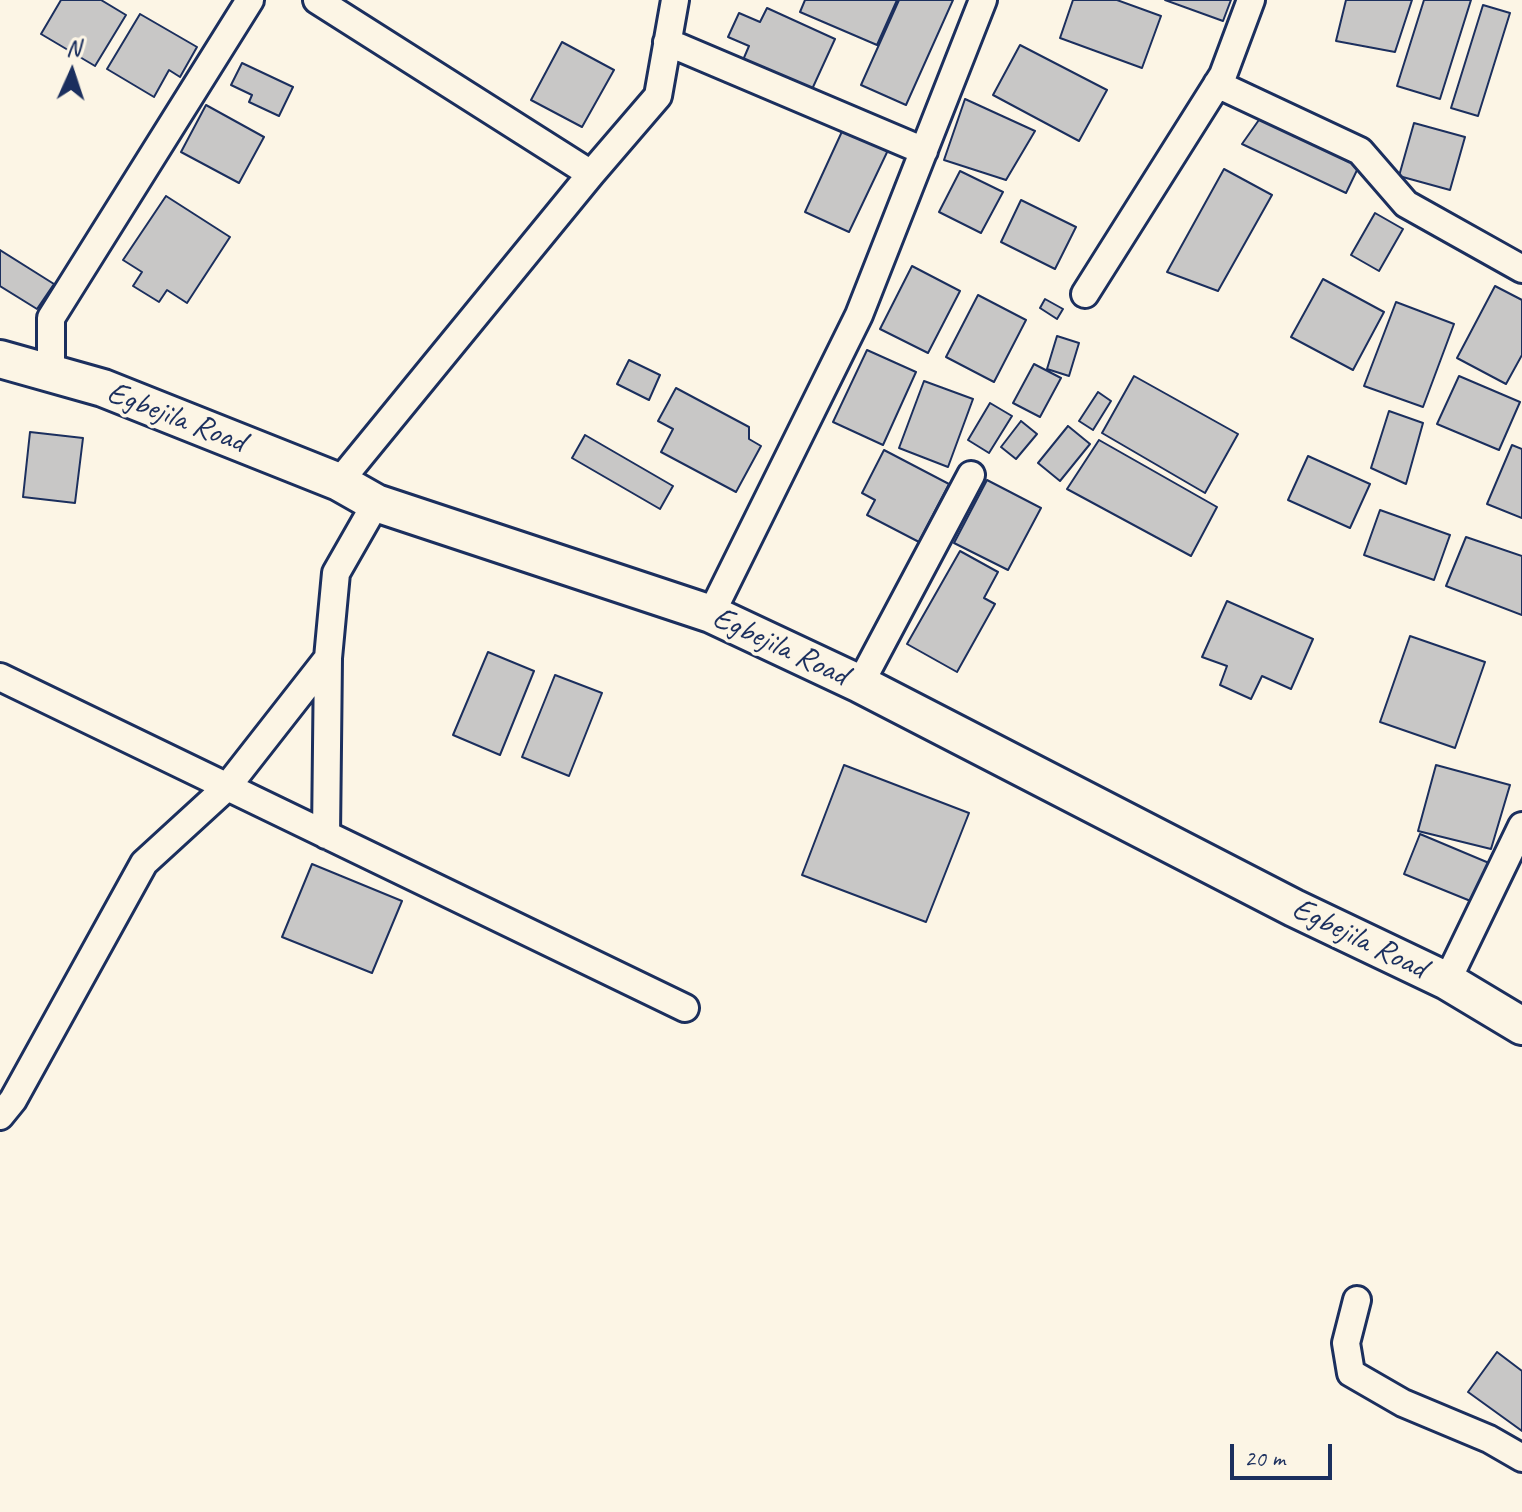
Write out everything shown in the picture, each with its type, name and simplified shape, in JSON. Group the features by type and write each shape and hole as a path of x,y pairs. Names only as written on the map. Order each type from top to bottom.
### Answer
{"street":[{"path":"51,373 51,318 250,0"},
{"path":"317,0 591,174"},
{"path":"339,482 658,96 675,0"},
{"path":"711,614 859,315 983,0"},
{"path":"1085,294 1217,84 1251,0"},
{"path":"667,42 924,151"},
{"path":"1217,84 1360,151 1406,204 1522,269"},
{"name":"Egbejila Road","path":"0,359 103,388 339,482 376,503 711,614 860,684 1294,908 1447,981 1522,1026"},
{"path":"860,684 971,475"},
{"path":"326,835 328,658 336,573 376,503"},
{"path":"0,1116 13,1100 144,863 227,787 328,658"},
{"path":"0,677 685,1008"},
{"path":"1447,981 1522,826"},
{"path":"1357,1300 1346,1343 1351,1373 1403,1403 1489,1439 1522,1458"}],"building":[{"path":"61,0 101,0 126,15 95,66 41,34"},
{"path":"805,0 897,0 877,45 800,12"},
{"path":"899,0 953,0 906,105 861,85"},
{"path":"1073,0 1117,0 1161,16 1142,68 1060,38"},
{"path":"1165,0 1231,0 1223,21"},
{"path":"1346,0 1412,0 1395,52 1336,41"},
{"path":"1424,0 1471,0 1440,99 1397,86"},
{"path":"1483,5 1510,13 1478,116 1451,108"},
{"path":"767,8 835,39 808,98 740,67 749,46 728,37 739,13 760,22"},
{"path":"140,14 197,47 180,77 169,70 154,97 107,69"},
{"path":"562,42 614,70 582,127 531,100"},
{"path":"1020,45 1107,90 1079,141 993,95"},
{"path":"242,63 293,87 279,116 249,102 252,95 231,85"},
{"path":"965,99 1035,131 1006,180 944,160"},
{"path":"206,105 264,137 239,183 181,152"},
{"path":"1261,117 1359,166 1346,193 1242,144"},
{"path":"1414,123 1465,137 1450,190 1399,176"},
{"path":"845,125 890,146 849,232 805,212"},
{"path":"1224,169 1272,195 1218,291 1167,272"},
{"path":"960,171 1003,192 981,233 939,212"},
{"path":"166,196 230,237 187,303 167,290 159,302 133,286 142,272 123,260"},
{"path":"1021,200 1076,227 1055,269 1001,242"},
{"path":"1375,213 1403,229 1379,271 1351,255"},
{"path":"0,250 54,284 37,309 0,286"},
{"path":"912,266 960,291 928,353 880,329"},
{"path":"1323,279 1384,312 1353,370 1291,337"},
{"path":"1495,286 1522,300 1522,355 1506,384 1457,358"},
{"path":"978,295 1026,320 994,382 946,357"},
{"path":"1045,299 1063,309 1057,319 1040,308"},
{"path":"1396,302 1454,324 1423,407 1364,386"},
{"path":"1057,336 1079,343 1069,376 1047,369"},
{"path":"867,350 916,372 883,445 833,422"},
{"path":"629,360 660,375 649,400 617,384"},
{"path":"1034,364 1061,378 1040,417 1013,403"},
{"path":"1134,376 1238,434 1205,493 1102,433"},
{"path":"1459,376 1520,402 1499,450 1437,424"},
{"path":"924,381 973,399 948,467 899,448"},
{"path":"676,388 749,427 749,439 761,446 736,492 661,452 673,429 658,421"},
{"path":"1098,392 1111,401 1093,430 1079,421"},
{"path":"990,403 1012,416 989,453 968,440"},
{"path":"1389,411 1423,423 1406,484 1371,468"},
{"path":"1021,421 1037,434 1016,459 1001,447"},
{"path":"1068,426 1090,444 1060,481 1038,463"},
{"path":"30,432 83,438 75,503 23,497"},
{"path":"585,435 673,486 660,509 572,458"},
{"path":"1099,440 1217,507 1191,556 1067,489"},
{"path":"1512,445 1522,449 1522,518 1487,504"},
{"path":"884,450 949,484 919,542 867,515 875,500 862,493"},
{"path":"1308,456 1370,484 1350,528 1288,500"},
{"path":"987,480 1041,508 1008,570 954,543"},
{"path":"1380,510 1450,535 1434,580 1364,555"},
{"path":"1466,537 1522,556 1522,615 1446,586"},
{"path":"960,551 998,572 984,598 995,604 957,672 907,644"},
{"path":"1227,601 1313,639 1291,689 1262,676 1251,699 1220,685 1227,666 1202,657"},
{"path":"1410,636 1485,662 1455,748 1380,722"},
{"path":"488,652 534,671 500,755 453,735"},
{"path":"555,675 602,693 569,776 522,757"},
{"path":"844,765 969,813 926,922 802,875"},
{"path":"1436,765 1510,785 1491,849 1418,831"},
{"path":"1420,834 1489,863 1473,902 1404,874"},
{"path":"312,864 402,901 372,973 282,937"},
{"path":"1497,1352 1522,1371 1522,1431 1468,1392"}]}
